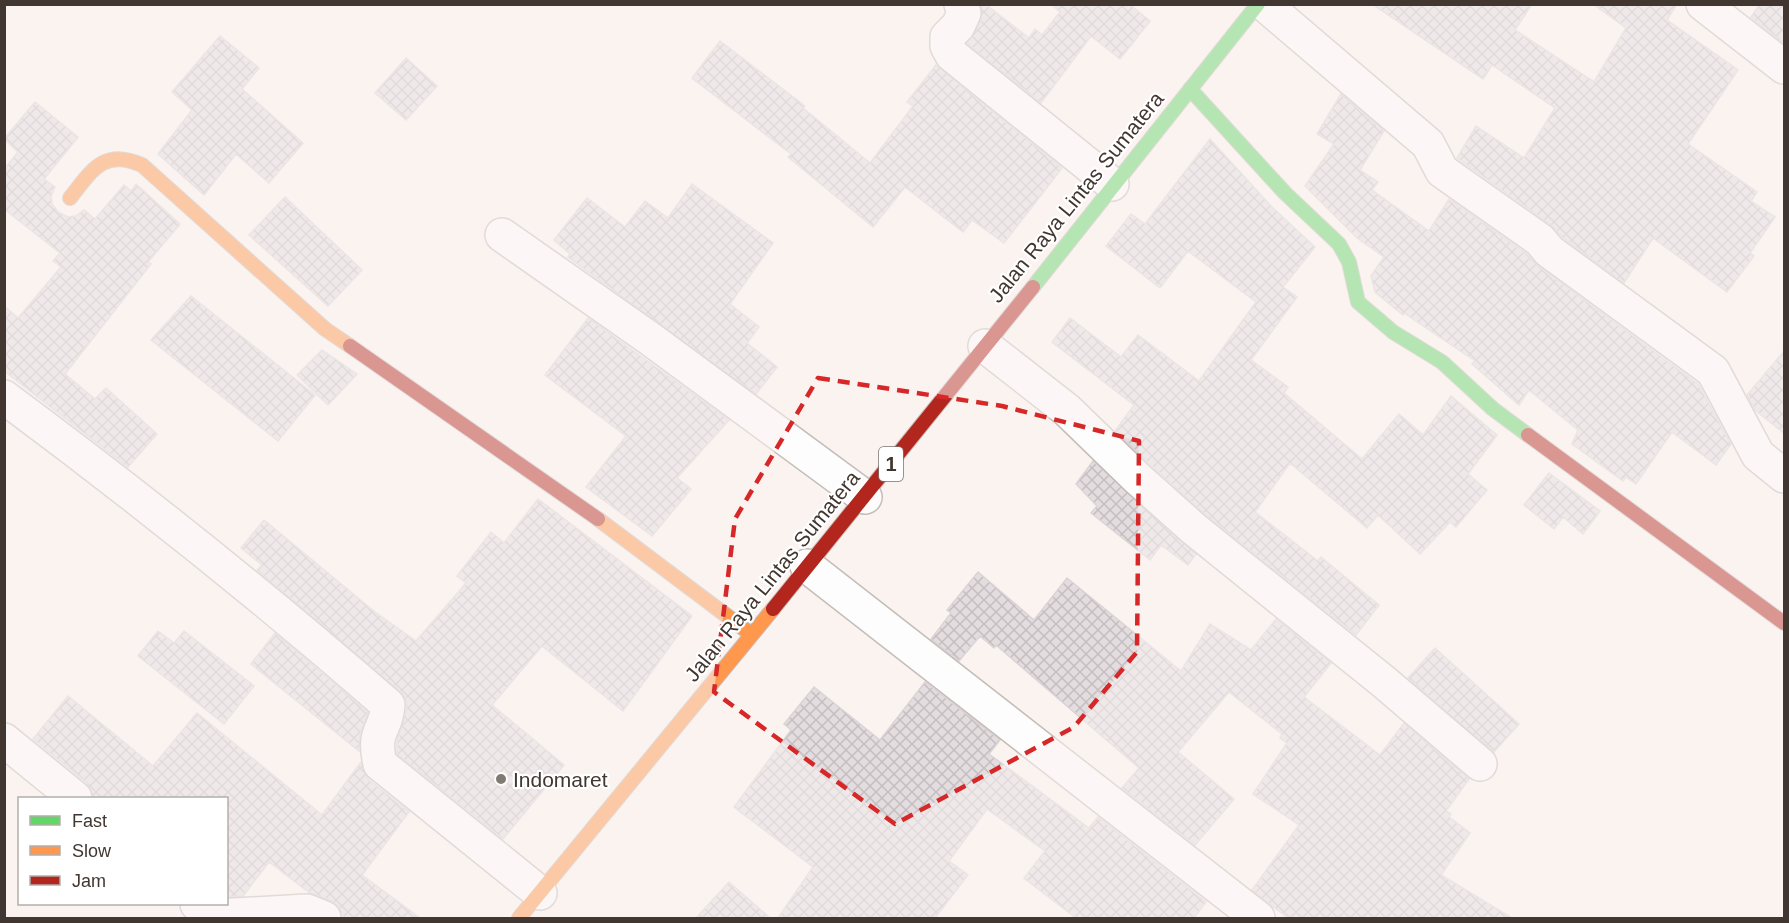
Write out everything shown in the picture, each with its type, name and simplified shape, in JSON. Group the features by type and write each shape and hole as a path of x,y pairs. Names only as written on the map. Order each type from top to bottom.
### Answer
{"main road":[{"name":"Jalan Raya Lintas Sumatera","path":"519,918 865,497 1112,184 1258,4"},
{"path":"1190,89 1285,194 1339,244 1349,262 1358,302 1393,332 1442,362 1493,409 1785,623"},
{"path":"70,198 96,165 110,159 127,157 142,165 325,329 557,489 751,634"}],"street":[{"path":"961,4 964,13 958,26 947,37 946,46 951,55 1112,184"},
{"path":"1264,4 1428,144 1442,171 1540,240 1549,251 1713,371 1758,455 1785,476"},
{"path":"1703,4 1785,67"},
{"path":"502,235 649,338 865,497"},
{"path":"985,346 1067,410 1137,478 1194,528 1384,682 1480,764"},
{"path":"4,397 118,483 316,642 388,705 387,718 378,730 376,738 380,764 540,893"},
{"path":"807,566 1258,918"},
{"path":"4,740 74,797"},
{"path":"200,905 217,916 307,911 324,918"}],"highlighted area":[{"path":"818,378 1002,406 1139,441 1137,652 1074,727 895,824 714,692 735,519"}],"building":[{"path":"981,4 985,4 1029,38 1035,29 1042,35 1060,12 1051,4 1129,4 1150,21 1120,59 1091,36 1041,103 967,43 981,21"},
{"path":"1372,4 1532,4 1515,30 1594,82 1626,28 1593,4 1677,4 1667,20 1738,70 1688,144 1757,192 1751,201 1775,217 1750,253 1754,256 1727,292 1653,238 1624,283 1562,237 1551,225 1457,158 1476,126 1524,158 1555,108 1492,65 1483,79"},
{"path":"1760,4 1785,4 1785,44 1751,17"},
{"path":"220,36 259,68 242,89 303,143 269,183 236,154 204,195 158,154 192,110 172,92"},
{"path":"720,41 805,106 803,108 870,163 913,106 907,102 936,65 1062,168 1004,243 972,220 963,232 905,187 873,227 788,157 791,154 692,78"},
{"path":"406,58 437,86 406,120 375,93"},
{"path":"1341,94 1384,131 1360,170 1378,182 1372,190 1429,231 1449,199 1527,254 1538,266 1698,384 1731,444 1716,465 1672,432 1636,484 1626,477 1623,481 1572,444 1578,430 1529,390 1519,405 1472,364 1475,361 1404,313 1403,315 1375,292 1371,276 1384,257 1357,238 1305,186 1334,144 1317,134"},
{"path":"35,102 78,137 44,179 55,187 51,196 52,204 58,212 68,217 76,216 84,210 95,219 124,185 131,191 136,184 180,224 148,262 151,264 65,374 95,399 106,388 157,434 128,467 4,371 4,306 18,318 61,267 53,261 60,253 4,209 4,169 18,152 4,139"},
{"path":"1210,139 1272,207 1315,247 1283,287 1297,297 1251,360 1288,387 1284,393 1362,459 1399,414 1423,435 1451,396 1497,435 1468,474 1487,490 1456,527 1450,522 1420,554 1378,515 1367,528 1290,463 1255,512 1318,561 1321,557 1379,605 1356,635 1206,515 1115,431 1134,405 1052,342 1070,318 1121,357 1138,335 1199,381 1256,302 1188,251 1160,288 1106,246 1131,214 1145,224"},
{"path":"692,184 773,243 730,304 759,327 747,343 777,367 756,394 568,257 570,254 554,240 587,198 625,227 645,201 668,218"},
{"path":"285,197 362,270 328,306 249,235"},
{"path":"191,296 315,395 278,441 151,340"},
{"path":"588,318 729,420 677,478 691,489 652,536 586,487 626,436 545,375"},
{"path":"322,350 357,374 328,405 297,375"},
{"path":"1785,350 1785,434 1755,410 1747,395"},
{"path":"1093,461 1196,554 1188,565 1161,545 1150,560 1091,513 1097,506 1076,484"},
{"path":"1549,473 1600,511 1583,534 1563,517 1554,529 1524,505"},
{"path":"538,499 692,616 623,711 542,646 492,705 564,765 503,839 397,754 397,741 407,708 406,699 400,691 257,570 262,565 241,548 264,520 375,612 416,641 466,583 457,576 491,532 504,543"},
{"path":"978,572 1034,620 1067,578 1181,671 1210,624 1251,650 1276,619 1331,663 1304,697 1380,755 1404,723 1469,779 1446,811 1451,814 1449,817 1470,833 1441,875 1512,918 1288,918 1252,890 1299,825 1253,794 1287,743 1280,738 1282,734 1229,692 1178,752 1234,799 1195,845 1122,788 1139,768 996,645 994,648 980,636 959,661 931,639 951,613 947,610"},
{"path":"158,631 174,643 184,631 254,686 224,724 138,656"},
{"path":"275,633 368,712 360,734 359,751 251,664"},
{"path":"1435,648 1519,724 1494,752 1408,678"},
{"path":"925,682 1000,740 989,754 1089,828 1098,817 1206,902 1194,918 1076,918 1024,878 1045,851 987,809 949,861 968,875 935,918 778,918 813,867 734,807 791,730 784,724 814,687 880,740"},
{"path":"68,696 153,766 197,713 322,815 361,762 368,779 409,812 362,875 420,918 344,918 339,907 332,901 310,893 269,862 243,896 228,897 228,797 93,797 87,783 33,739"},
{"path":"729,882 770,918 696,918"}],"traffic: fast":[{"path":"1033,287 1258,4"},
{"path":"1190,89 1285,193 1339,244 1349,262 1358,302 1393,332 1442,362 1493,409 1528,435"}],"traffic: slow":[{"path":"70,198 92,171 108,161 129,160 142,165 325,329 350,346"},
{"path":"598,519 751,634"},
{"path":"519,918 773,609"}],"traffic: jam":[{"path":"773,609 1033,287"},
{"path":"350,346 598,519"},
{"path":"1528,435 1784,623"}],"place":[{"name":"Indomaret","path":"501,779"}]}
